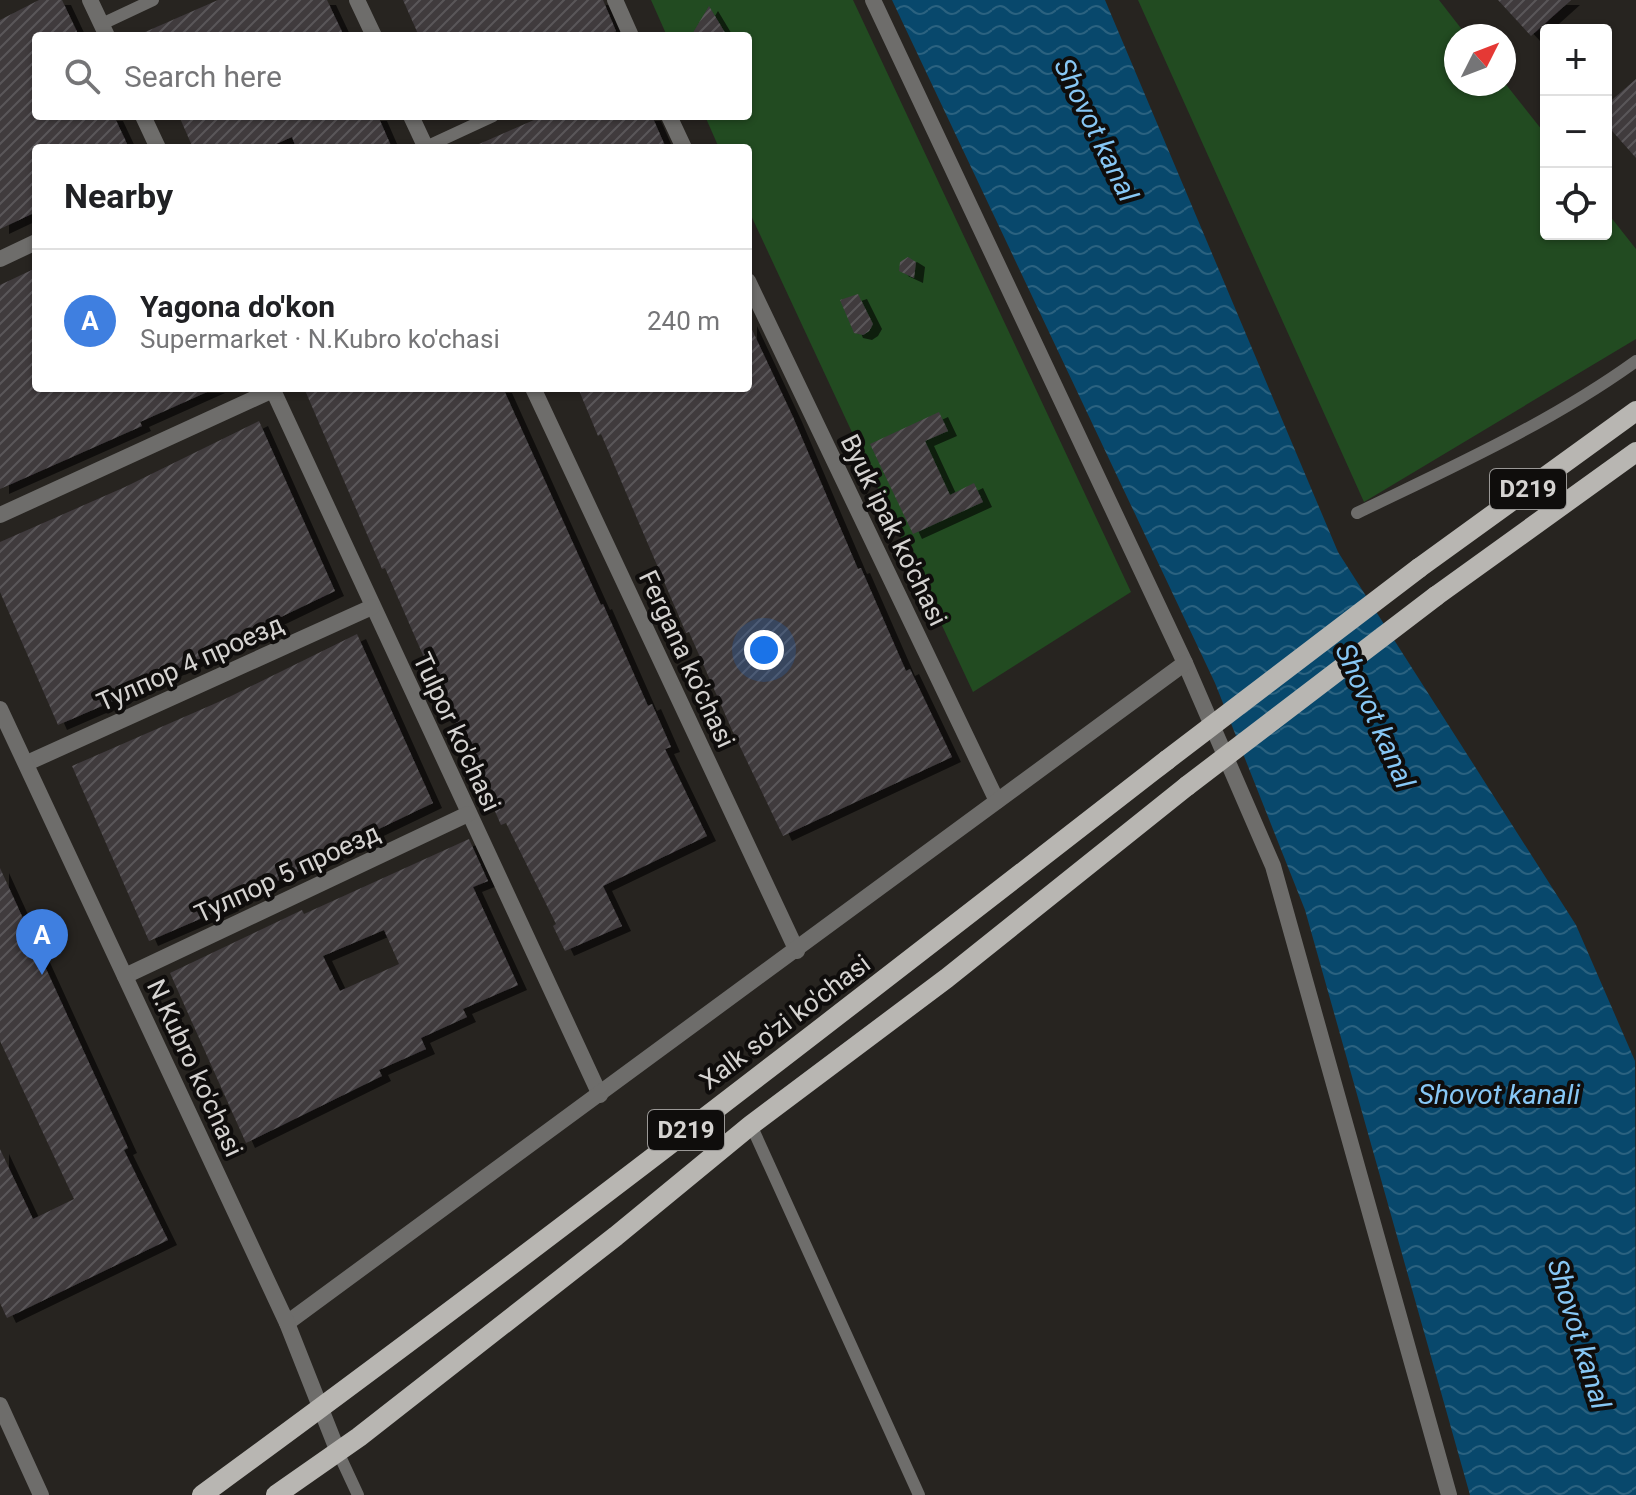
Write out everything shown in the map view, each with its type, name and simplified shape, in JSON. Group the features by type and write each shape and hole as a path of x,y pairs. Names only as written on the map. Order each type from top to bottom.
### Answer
{"main road":[{"name":"Xalk so'zi ko'chasi","path":"202,1495 322,1408 1419,568 1636,411"},
{"name":"D219","path":"276,1495 338,1452 616,1236 751,1125 947,978 1187,786 1436,596 1636,452"}],"street":[{"path":"90,0 104,30"},
{"path":"357,0 372,32"},
{"path":"615,0 629,32"},
{"path":"873,0 1185,663 1273,866 1449,1495"},
{"path":"145,120 156,144"},
{"path":"413,120 425,144"},
{"path":"671,120 682,144"},
{"path":"0,259 32,244"},
{"name":"Byuk ipak ko'chasi","path":"752,289 997,801"},
{"path":"0,515 266,392"},
{"name":"Tulpor ko'chasi","path":"274,392 600,1095"},
{"name":"Fergana ko'chasi","path":"535,392 797,951"},
{"name":"Тулпор 4 проезд","path":"27,763 372,607"},
{"path":"287,1323 1185,663"},
{"name":"N.Kubro ko'chasi","path":"0,709 287,1323 338,1452"},
{"name":"Тулпор 5 проезд","path":"125,976 468,814"},
{"path":"0,1405 41,1495"}],"lane":[{"path":"104,30 153,0"},
{"path":"432,144 484,120"},
{"path":"1357,513 1486,451 1602,386 1636,361"},
{"path":"751,1125 919,1495"},
{"path":"338,1452 358,1495"}],"green space":[{"path":"651,0 853,0 1131,592 973,692 752,218 752,144 717,144 707,120 752,120 752,32 665,32"},
{"path":"1138,0 1439,0 1458,24 1444,24 1444,96 1515,96 1540,127 1540,240 1612,240 1612,219 1636,249 1636,339 1364,502"}],"water":[{"name":"Shovot kanali","path":"892,0 1105,0 1338,552 1576,925 1635,1061 1636,1495 1470,1495 1305,910 1215,683"}],"building":[{"path":"39,0 62,0 77,32 32,32 32,120 116,120 127,144 32,144 32,214 0,229 0,20"},
{"path":"218,0 327,0 342,32 145,32"},
{"path":"403,0 603,0 616,31 614,32 417,32"},
{"path":"1498,0 1571,0 1544,24 1540,24 1531,36"},
{"path":"709,6 725,32 693,32"},
{"path":"1636,79 1636,158 1612,131 1612,100"},
{"path":"181,120 380,120 390,144 295,144 292,137 276,144 191,144"},
{"path":"534,120 654,120 664,144 479,144"},
{"path":"908,257 916,262 914,278 899,271 900,262"},
{"path":"32,270 32,392 207,392 140,422 142,426 0,489 0,285"},
{"path":"858,294 873,324 863,335 854,333 840,300"},
{"path":"752,330 858,569 861,568 906,671 910,669 952,757 783,836 689,632 686,633 601,434 598,436 580,392 752,392"},
{"path":"306,392 505,392 648,706 652,704 671,747 665,749 707,836 603,886 622,926 565,951 553,926 556,924 506,823 501,825 432,668 429,669 385,568 382,569"},
{"path":"939,412 948,431 925,441 950,495 974,483 983,502 913,534 870,444"},
{"path":"259,421 335,591 235,639 237,642 137,687 139,690 58,725 0,592 0,542 125,487"},
{"path":"357,634 433,803 333,851 335,855 149,941 72,766 223,700"},
{"path":"469,839 488,881 473,887 518,985 463,1009 467,1017 421,1038 426,1049 379,1070 382,1076 246,1143 170,973 302,910 304,914","holes":["384,930 399,964 340,991 323,956"]},
{"path":"0,868 128,1148 124,1150 168,1240 7,1318 0,1303 0,1149 33,1219 74,1199 0,1041"}],"place":[{"name":"Yagona do'kon","path":"42,975"}],"water label":[{"name":"Shovot kanal","path":"1096,130"},
{"name":"Shovot kanal","path":"1375,716"},
{"name":"Shovot kanal","path":"1579,1334"}]}
